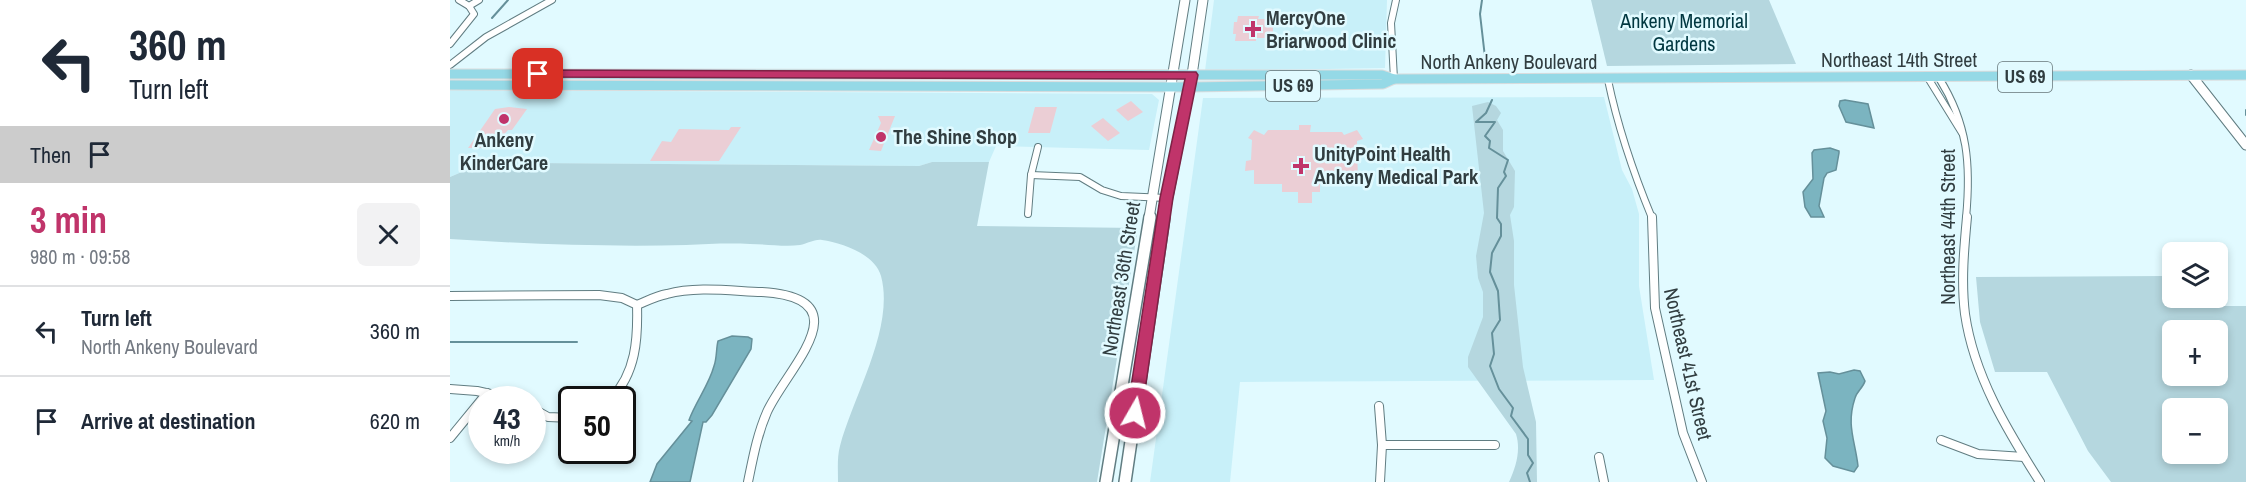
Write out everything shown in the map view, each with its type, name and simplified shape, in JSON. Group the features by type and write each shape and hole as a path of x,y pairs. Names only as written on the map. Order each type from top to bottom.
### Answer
{"main road":[{"name":"Northeast 36th Street","path":"1106,482 1185,0"},
{"name":"Northeast 36th Street","path":"1125,482 1167,198 1191,81 1203,0"},
{"name":"North Ankeny Boulevard","path":"450,74 1171,81"},
{"path":"2191,75 2246,145"},
{"name":"Northeast 14th Street","path":"1804,79 2246,75"},
{"name":"North Ankeny Boulevard","path":"450,85 1171,81 1383,84 1395,79 1804,79"}],"street":[{"path":"450,44 473,18 474,11 459,0"},
{"path":"469,6 479,0"},
{"path":"450,65 473,44 497,28 552,0"},
{"path":"1395,79 1391,23 1396,0"},
{"name":"Northeast 44th Street","path":"1928,78 1963,135"},
{"name":"Northeast 44th Street","path":"1939,78 1959,114 1967,155 1965,313 1977,364 2024,457 2040,482"},
{"name":"Northeast 41st Street","path":"1608,80 1628,157 1653,220 1655,308 1683,433 1702,482"},
{"path":"1028,214 1031,175 1038,147"},
{"path":"1031,175 1070,175 1088,180 1111,194 1167,198"},
{"path":"637,306 659,295 677,291 778,292 797,298 811,312 814,329 810,344 783,383 763,420 753,452 748,482"},
{"path":"450,296 598,295 622,298 637,306"},
{"path":"622,386 630,373 638,321 637,306"},
{"path":"450,389 468,391"},
{"path":"1379,406 1382,445 1380,482"},
{"path":"450,438 468,416"},
{"path":"1941,440 1978,454 2024,457"},
{"path":"1382,445 1495,445"},
{"path":"1599,457 1604,482"}],"shaded area":[{"path":"1214,0 1387,0 1385,68 1205,71"},
{"path":"450,90 1152,94 1159,100 1149,150 996,146 989,162 932,162 919,166 533,163 513,159 492,159 450,177"},
{"path":"1604,97 1622,170 1632,189 1639,214 1639,286 1654,380 1240,382 1230,482 1150,482 1203,98"},
{"path":"1840,101 1868,104 1874,128 1846,122 1839,106"},
{"path":"1830,148 1839,153 1836,170 1827,173 1824,178 1819,206 1824,217 1811,217 1805,207 1803,192 1813,179 1812,153 1814,150"},
{"path":"732,336 752,339 751,349 712,415 706,422 703,422 690,482 650,482 657,464 692,421 689,420 712,373 718,341"},
{"path":"1854,370 1860,371 1865,381 1856,396 1851,416 1858,466 1854,472 1833,466 1825,458 1827,438 1823,421 1826,411 1818,373 1839,374"}],"green space":[{"name":"Ankeny Memorial Gardens","path":"1591,0 1769,0 1796,64 1607,66"},
{"path":"1488,102 1496,106 1501,113 1497,120 1503,130 1503,151 1515,171 1514,207 1510,215 1514,241 1514,285 1523,367 1536,422 1537,482 1509,482 1517,458 1516,434 1468,367 1468,357 1483,317 1483,292 1478,278 1476,256 1484,213 1472,106"},
{"path":"492,159 513,159 533,163 919,166 932,162 989,162 977,226 1138,228 1097,482 838,482 840,446 871,362 882,317 884,296 881,276 878,268 872,262 848,247 822,240 794,246 734,244 627,246 450,239 450,177"},
{"path":"2162,276 2162,308 2246,306 2246,482 2111,482 2088,451 2047,372 1995,372 1980,322 1976,277"}],"building":[{"name":"MercyOne Briarwood Clinic","path":"1238,16 1259,16 1258,19 1268,19 1268,22 1273,24 1273,33 1266,35 1266,38 1256,38 1256,41 1235,41 1234,22 1237,22"},
{"path":"1131,101 1143,112 1128,121 1116,110"},
{"name":"Ankeny KinderCare","path":"509,107 527,109 512,130 508,130 492,148 468,148 495,109"},
{"path":"1035,107 1057,107 1050,133 1028,133"},
{"name":"The Shine Shop","path":"878,116 895,116 881,151 869,150 881,123"},
{"path":"1103,118 1120,133 1108,141 1091,126"},
{"name":"UnityPoint Health Ankeny Medical Park","path":"1299,125 1311,125 1310,132 1342,132 1344,135 1357,130 1363,139 1357,141 1358,184 1320,184 1320,192 1312,192 1312,203 1298,203 1298,192 1282,192 1282,184 1254,184 1254,170 1245,171 1246,161 1251,160 1252,140 1248,138 1254,130 1264,135 1268,130 1299,130"},
{"path":"731,127 741,127 719,161 650,161 662,141 671,142 679,129 729,130"}],"waterway":[{"path":"492,18 508,0"},
{"path":"1482,0 1480,14 1486,66"},
{"path":"1492,100 1486,113 1476,122 1495,122 1485,136 1490,141 1489,148 1508,160 1504,172 1506,176 1498,188 1497,218 1501,224 1501,236 1492,253 1490,272 1498,291 1500,320 1492,333 1494,354 1490,366 1499,389 1513,408 1511,416 1528,439 1528,455 1533,463 1527,473 1530,482"},
{"path":"2246,110 2246,115"},
{"path":"450,342 577,342"}],"place":[{"name":"MercyOne Briarwood Clinic","path":"1253,29"},
{"name":"Ankeny KinderCare","path":"504,119"},
{"name":"The Shine Shop","path":"881,137"},
{"name":"UnityPoint Health Ankeny Medical Park","path":"1301,166"}],"route":[{"path":"538,74 1192,75 1167,198 1135,413"}]}
